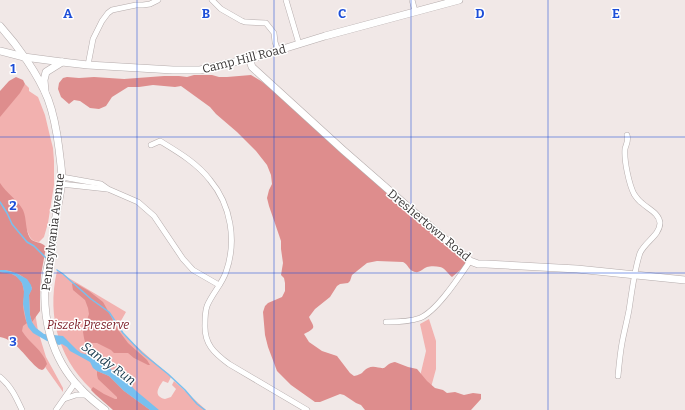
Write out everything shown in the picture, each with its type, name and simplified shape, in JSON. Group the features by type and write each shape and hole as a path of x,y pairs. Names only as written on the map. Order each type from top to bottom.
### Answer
{"street":[{"path":"88,65 93,40 102,21 108,13 112,10 150,4 158,0"},
{"path":"212,0 221,9 242,21 266,23 274,33 278,51"},
{"path":"286,0 299,44"},
{"path":"412,0 416,11"},
{"name":"Camp Hill Road","path":"0,52 24,57 88,65 192,71 236,62 278,51 459,0"},
{"name":"Pennsylvania Avenue","path":"0,26 12,39 45,93 52,113 57,137 62,180 52,249 46,276 44,305 49,333 62,364 75,383 105,410"},
{"name":"Dreshertown Road","path":"249,58 252,67 343,150 470,261 478,264 577,269 685,280"},
{"path":"45,93 44,80 46,72 62,62"},
{"path":"236,62 252,67"},
{"path":"618,376 634,276 642,250 658,230 660,225 654,212 641,203 632,189 625,160 628,138 627,135"},
{"path":"151,145 160,141 189,159 210,179 222,197 229,219 231,239 230,256 226,272 207,307 205,318 204,328 206,339 211,348 228,364 307,410"},
{"path":"62,180 108,189 138,202 154,216 183,259 193,270 219,285"},
{"path":"386,322 413,320 428,314 452,288 470,261"},
{"path":"0,377 8,384 16,395 22,410"},
{"path":"56,410 75,383"},
{"path":"64,399 76,395 87,395"}],"green space":[{"path":"194,75 227,77 251,75 261,81 279,95 466,261 465,266 452,277 442,268 433,266 417,272 411,270 403,262 377,261 367,263 352,275 348,283 337,286 330,297 315,309 309,317 313,328 304,334 309,342 322,351 337,356 354,376 370,367 384,368 395,362 417,369 435,388 443,390 447,393 455,392 464,395 473,393 481,394 481,399 471,410 365,410 361,405 340,394 320,402 315,402 291,385 277,371 265,335 263,312 265,306 268,303 282,297 285,291 285,283 284,278 281,275 283,263 281,241 267,198 272,184 271,175 267,165 256,151 210,107 181,86 175,87 153,85 128,87 112,97 106,106 99,109 90,108 80,101 74,100 69,104 61,97 58,89 59,83 63,78 67,77 124,79 164,76 187,77"},
{"path":"16,77 23,80 25,84 20,93 0,117 0,91 9,81"},
{"name":"Piszek Preserve","path":"25,84 29,88 29,91 38,97 45,115 53,148 54,185 48,223 44,237 39,242 34,241 27,230 38,331 46,357 63,388 63,392 43,364 0,334 0,115"},
{"path":"0,183 23,210 27,232 31,240 46,247 41,275 40,311 32,322 30,315 29,295 32,288 29,283 26,279 17,274 10,271 0,270"},
{"name":"Piszek Preserve","path":"57,271 126,312 118,326 124,335 171,377 168,383 163,381 158,389 158,394 161,398 165,399 171,397 176,389 172,385 174,381 206,410 117,410 110,406 85,383 65,355 55,323 53,306"},
{"path":"0,272 9,273 16,276 22,282 24,294 23,308 27,323 23,326 22,331 45,359 47,364 42,370 34,365 21,350 11,342 0,337"},
{"path":"73,283 89,291 103,302 116,327 128,343 147,360 150,365 134,358 128,353 114,353 97,343 85,342 83,332 89,314 88,308 85,300 73,290"},
{"path":"429,319 436,341 436,369 430,391 412,410 426,351 420,324"},
{"path":"97,371 109,376 124,391 150,410 113,410 91,390 93,387 104,394 117,399 117,397 98,379"}],"water":[{"path":"0,270 16,273 27,279 31,285 32,289 29,295 30,315 36,328 44,334 63,336 81,353 88,355 123,377 135,390 159,410 150,410 124,391 109,376 97,371 93,368 90,362 70,351 67,347 62,344 59,345 47,341 33,333 28,327 26,320 23,304 24,291 22,283 16,276 0,272"}],"waterway":[{"path":"0,202 12,224 27,242 34,246 46,258"},
{"path":"57,270 109,312 123,333 142,353 168,374 197,404 205,410"}],"water label":[{"name":"Sandy Run","path":"109,363"}]}
